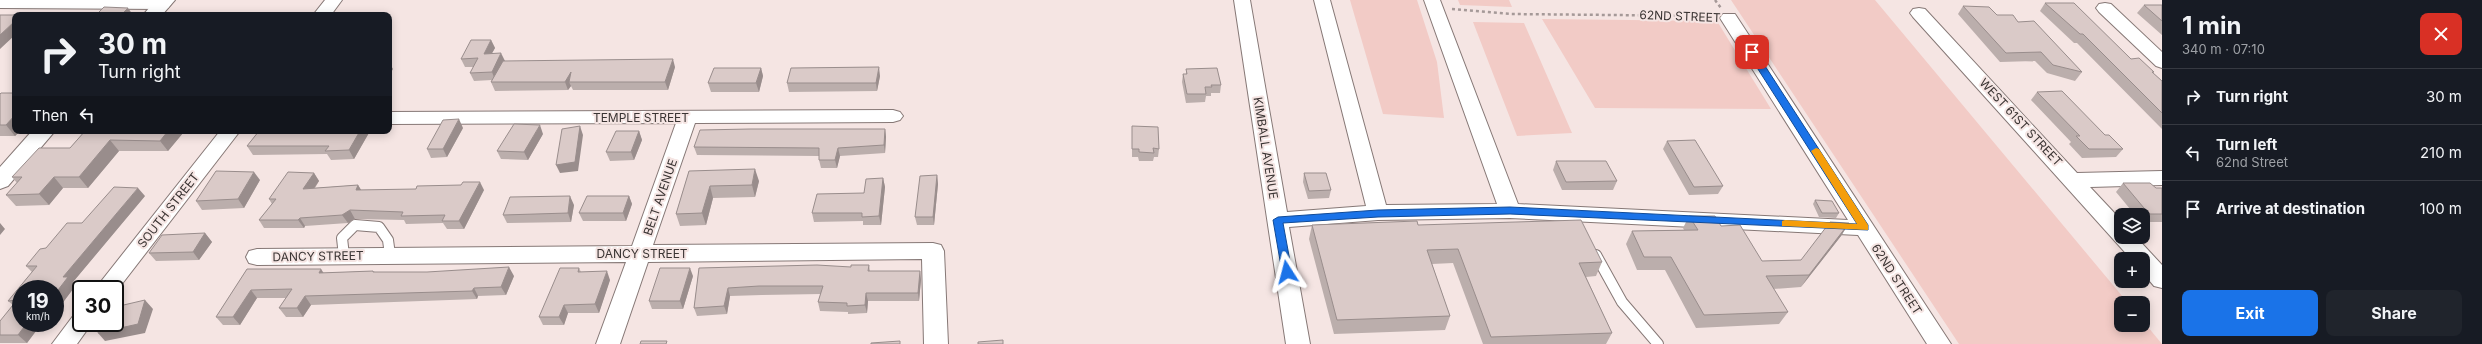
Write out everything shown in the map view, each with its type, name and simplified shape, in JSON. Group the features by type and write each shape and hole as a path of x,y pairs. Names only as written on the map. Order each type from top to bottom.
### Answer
{"street":[{"path":"324,12 334,0"},
{"name":"KIMBALL AVENUE","path":"1242,0 1298,344"},
{"path":"1322,0 1378,213"},
{"path":"0,3 160,6"},
{"path":"1433,4 1510,211"},
{"path":"2105,8 2162,62"},
{"name":"WEST 61ST STREET","path":"1919,13 2074,180 2114,226"},
{"name":"62ND STREET","path":"1729,18 1939,344"},
{"name":"TEMPLE STREET","path":"392,118 893,116"},
{"name":"BELT AVENUE","path":"608,344 688,117"},
{"path":"0,181 41,134"},
{"name":"SOUTH STREET","path":"113,280 228,134"},
{"path":"2074,180 2162,178"},
{"path":"1278,220 1378,213 1510,211 1582,221 1864,228"},
{"path":"2130,244 2162,280"},
{"name":"DANCY STREET","path":"257,257 933,251 936,344"},
{"path":"64,344 73,332"}],"lane":[{"path":"344,256 340,243 342,236 355,225 379,227 388,240 390,255"},
{"path":"1591,243 1602,272 1615,293 1639,325 1658,344"}],"path":[{"name":"62ND STREET","path":"1433,4 1511,14 1691,14 1729,18"}],"shaded area":[{"path":"1350,0 1417,0 1437,62 1444,118 1383,114"},
{"path":"1458,0 1509,0 1512,7 1460,5"},
{"path":"1731,0 1875,0 2122,296 2114,296 2114,332 2150,332 2150,329 2162,344 1959,344"},
{"path":"1542,19 1717,21 1771,109 1595,108"},
{"path":"1473,22 1524,23 1572,133 1517,136"}],"building":[{"path":"2045,3 2074,3 2131,59 2139,58 2154,72 2152,72 2162,81 2162,113 2083,34 2080,34"},
{"path":"2144,5 2162,5 2162,21"},
{"path":"1963,6 1989,7 1997,15 2013,15 2018,22 2034,21 2082,72 2053,65 2041,52 2006,53"},
{"path":"104,7 128,8 124,12 99,12"},
{"path":"0,15 12,15 12,24 0,35"},
{"path":"471,40 491,40 484,54 501,53 492,72 470,73 478,58 461,59"},
{"path":"673,59 665,82 569,82 571,72 565,82 491,82 503,61"},
{"path":"879,67 876,83 787,83 791,68"},
{"path":"714,68 761,68 756,83 708,83"},
{"path":"1217,68 1221,85 1211,85 1212,87 1205,87 1206,94 1187,94 1183,74 1187,74 1186,69"},
{"path":"2062,91 2105,135 2109,135 2123,149 2089,149 2076,136 2080,136 2037,92"},
{"path":"12,93 12,118 6,125 0,125 0,94"},
{"path":"459,119 443,149 427,149 443,120"},
{"path":"514,124 540,125 524,152 497,151"},
{"path":"580,126 575,162 556,165 562,129"},
{"path":"1132,126 1158,127 1159,149 1153,148 1154,153 1139,152 1139,149 1132,149"},
{"path":"885,129 884,145 838,148 835,160 819,160 819,148 694,147 700,130"},
{"path":"616,131 639,131 631,152 606,152"},
{"path":"82,134 166,134 160,141 110,140 79,177 54,177 39,194 6,195 22,177 12,177 39,148 70,148"},
{"path":"257,134 358,134 349,150 325,151 329,146 247,146"},
{"path":"1695,140 1723,186 1694,187 1667,141"},
{"path":"1556,161 1606,161 1617,181 1566,182"},
{"path":"755,169 752,185 710,186 702,213 676,214 689,171"},
{"path":"216,171 254,172 238,199 196,201"},
{"path":"288,172 314,173 303,189 358,185 356,190 416,189 417,186 461,185 463,182 480,182 459,221 442,221 445,215 401,216 403,212 350,210 342,215 300,218 298,220 259,220 276,199 269,199"},
{"path":"1304,173 1326,173 1331,190 1309,191"},
{"path":"937,175 933,217 915,217 920,176"},
{"path":"883,178 879,216 862,217 862,213 812,213 817,194 864,193 866,179"},
{"path":"2123,183 2150,183 2156,188 2162,188 2162,214 2150,214 2150,208 2144,208"},
{"path":"114,187 138,188 63,277 68,277 64,282 64,280 25,280 37,266 26,266 40,249 46,248 67,223 82,223"},
{"path":"570,196 568,213 503,215 510,197"},
{"path":"587,196 629,196 623,213 579,213"},
{"path":"1815,200 1832,201 1839,213 1822,213"},
{"path":"1689,216 1715,216 1721,226 1740,225 1762,261 1801,260 1830,222 1849,223 1809,275 1766,276 1788,312 1704,315 1671,257 1644,257 1632,231 1698,230"},
{"path":"1581,220 1602,262 1579,263 1612,333 1491,337 1458,249 1427,250 1450,316 1337,320 1312,225 1417,221 1418,225"},
{"path":"205,233 193,252 149,253 162,235"},
{"path":"817,265 851,267 851,265 869,265 868,271 920,271 918,293 866,293 865,305 847,306 847,303 818,302 823,286 759,286 728,288 724,306 694,308 699,268"},
{"path":"509,267 501,287 474,288 472,291 305,296 297,308 279,308 292,289 251,290 233,317 216,317 247,269 321,269 319,273 373,271 427,272"},
{"path":"560,268 579,268 578,272 607,271 595,304 564,305 559,317 539,317"},
{"path":"660,268 690,268 680,301 649,301"},
{"path":"145,300 138,324 124,327 124,305"},
{"path":"12,306 12,332 20,332 18,335 0,335 0,321"},
{"path":"1003,340 1003,344 978,344 978,342"},
{"path":"641,341 667,341 666,344 640,344"},
{"path":"900,341 900,344 871,344 871,343"}],"slow traffic":[{"path":"1785,224 1864,228 1816,151"}],"route":[{"path":"1287,272 1278,220 1378,213 1510,211 1864,228 1752,52"}]}
